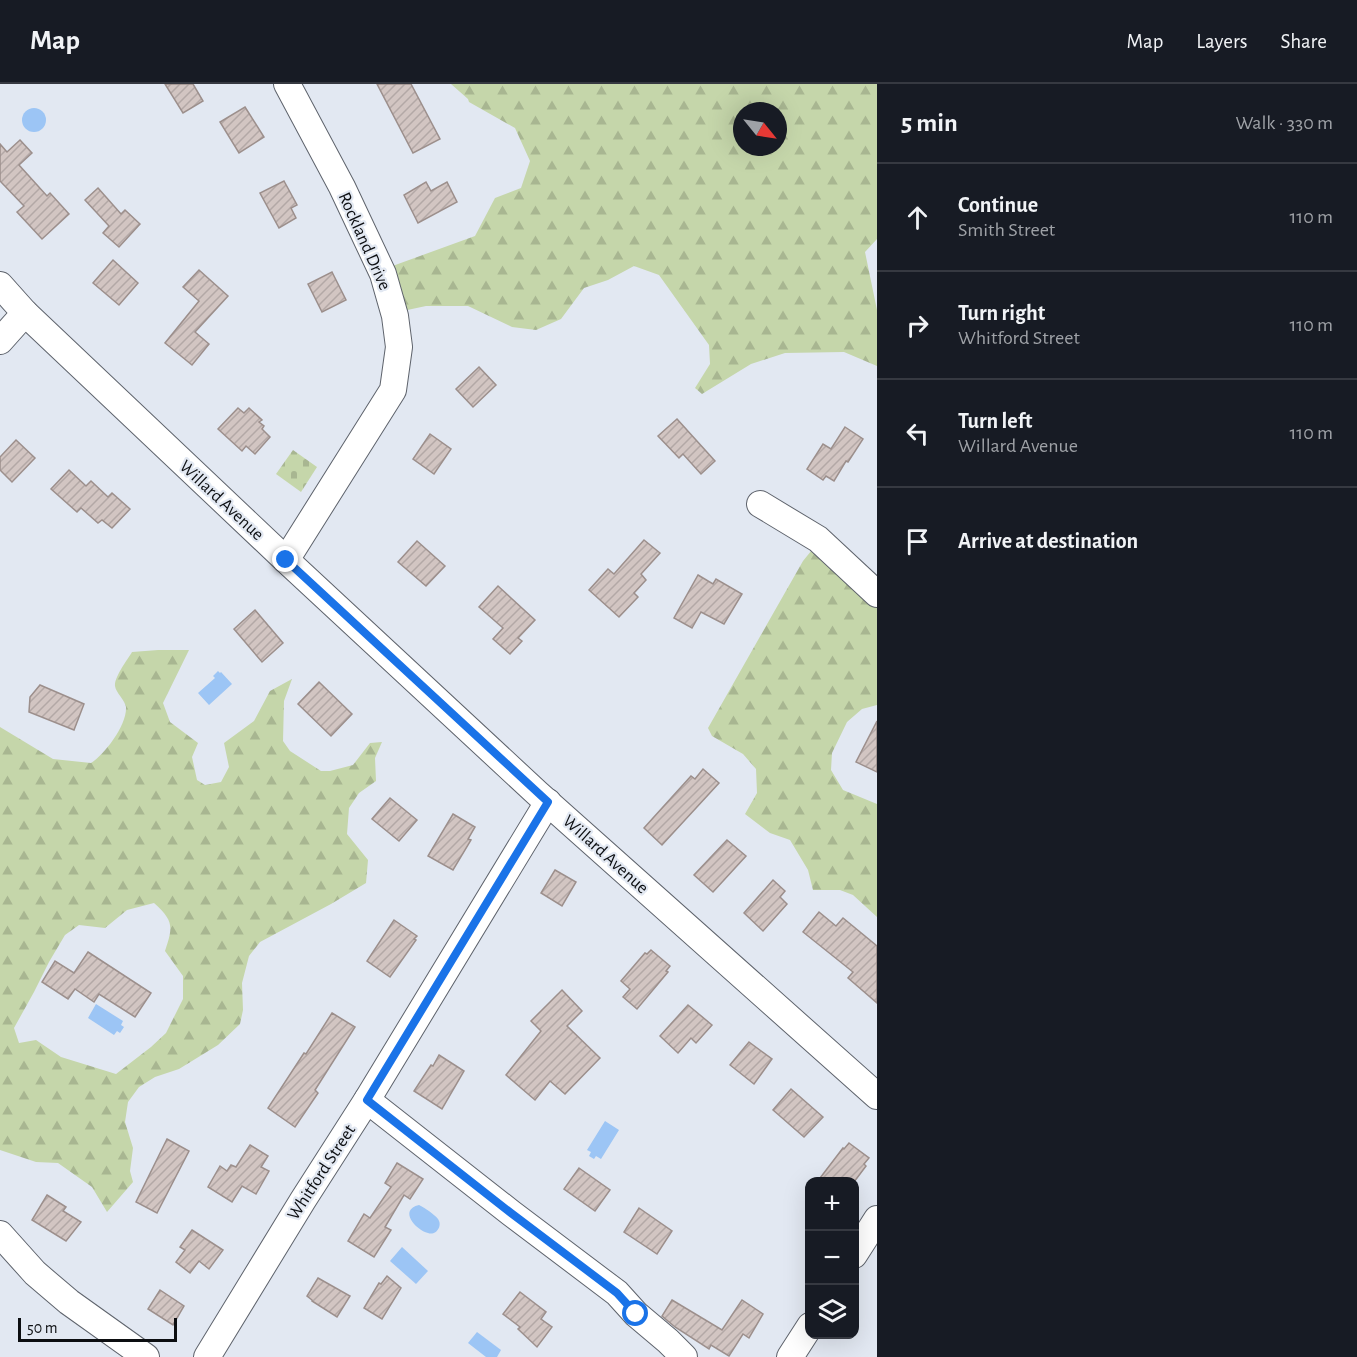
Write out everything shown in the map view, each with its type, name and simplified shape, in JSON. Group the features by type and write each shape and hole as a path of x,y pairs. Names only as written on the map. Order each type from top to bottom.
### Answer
{"street":[{"name":"Rockland Drive","path":"286,560 393,390 399,346 395,316 383,274 342,187 287,84"},
{"name":"Willard Avenue","path":"0,285 25,313 286,560 548,802 877,1096"},
{"path":"0,341 25,313"},
{"path":"760,504 818,539 877,594"},
{"name":"Whitford Street","path":"207,1357 548,802"},
{"path":"367,1100 617,1293 636,1314 684,1357"},
{"path":"859,1248 877,1219"},
{"path":"0,1234 35,1273 69,1302 146,1357"},
{"path":"790,1357 805,1334"}],"green space":[{"path":"451,84 877,84 877,239 865,252 877,310 877,366 844,352 785,353 751,364 702,394 695,388 710,364 709,345 659,275 634,266 608,280 584,288 561,319 536,330 512,327 468,306 426,306 398,312 387,268 475,236 495,198 521,188 530,161 515,128 469,102"},
{"path":"293,450 317,467 301,492 276,474"},
{"path":"820,540 877,593 877,705 862,709 847,722 832,753 831,770 843,790 877,804 877,917 853,895 840,890 813,890 808,870 790,840 770,833 745,814 757,793 756,769 743,754 712,736 708,728 803,561"},
{"path":"189,650 163,703 170,722 198,743 192,757 197,780 205,785 221,782 229,767 224,743 254,721 270,691 292,679 284,701 283,741 290,751 321,771 330,771 353,765 370,743 382,742 375,758 376,781 359,793 349,808 347,834 368,860 366,883 260,942 249,956 242,983 243,1010 240,1024 218,1045 179,1069 155,1077 139,1087 128,1102 125,1122 133,1148 130,1171 133,1182 107,1212 92,1187 58,1163 36,1162 0,1150 0,727 53,759 91,763 108,746 123,722 126,707 116,689 115,682 132,652","holes":["154,903 165,915 170,925 165,951 183,976 183,999 166,1033 116,1074 61,1057 36,1040 19,1043 14,1028 65,935 79,925 105,928 127,910"]}],"water":[{"path":"34,108 39,109 45,115 45,125 39,131 34,132 29,131 23,125 22,120 23,115 29,109"},
{"path":"218,671 232,684 209,705 198,693 215,678 213,676"},
{"path":"96,1004 123,1021 121,1025 124,1027 120,1033 117,1031 114,1035 88,1018"},
{"path":"605,1121 619,1130 601,1159 596,1156 594,1159 589,1156 591,1152 587,1150"},
{"path":"419,1205 438,1219 440,1225 436,1232 431,1234 423,1231 411,1220 410,1211"},
{"path":"402,1247 428,1271 416,1284 390,1261"},
{"path":"477,1332 501,1350 497,1357 486,1357 468,1343"}],"building":[{"path":"165,84 193,84 203,101 183,113"},
{"path":"377,84 411,84 440,139 413,153"},
{"path":"245,107 264,137 239,153 220,122"},
{"path":"20,140 32,153 19,165 47,196 50,193 69,214 42,239 17,212 24,206 0,181 0,144 7,152"},
{"path":"284,181 297,205 291,208 296,218 279,228 260,193"},
{"path":"426,182 431,191 447,182 457,202 418,223 404,195"},
{"path":"98,188 121,214 125,210 140,224 119,247 103,233 109,226 85,200"},
{"path":"113,260 138,283 119,305 93,283"},
{"path":"199,270 228,296 195,332 209,344 192,365 165,343 199,301 183,287"},
{"path":"332,272 346,300 322,312 308,284"},
{"path":"479,367 496,385 473,407 456,389"},
{"path":"238,408 244,413 249,408 262,420 259,422 264,426 262,429 270,437 255,454 246,446 242,451 218,429"},
{"path":"677,419 715,461 701,474 683,454 679,458 658,436"},
{"path":"845,427 863,439 834,481 826,476 823,480 807,469 823,444 831,449"},
{"path":"430,434 451,449 434,474 413,459"},
{"path":"16,440 35,458 12,482 0,470 0,457"},
{"path":"69,470 86,486 91,481 108,497 112,493 130,509 112,528 102,520 98,523 81,508 77,512 51,489"},
{"path":"644,540 660,553 641,574 646,580 634,593 638,597 619,617 589,590 608,569 614,574"},
{"path":"417,541 445,566 426,586 398,562"},
{"path":"698,575 713,584 716,579 742,594 724,624 701,612 692,628 674,618"},
{"path":"498,586 535,620 518,638 522,641 510,654 493,639 503,628 479,607"},
{"path":"255,610 283,643 262,662 234,629"},
{"path":"319,682 352,714 331,736 298,704"},
{"path":"40,685 84,704 74,730 29,712 30,697"},
{"path":"877,721 877,772 856,762"},
{"path":"703,769 719,783 662,845 644,828 691,776 695,779"},
{"path":"390,798 417,820 399,841 372,819"},
{"path":"453,814 475,827 468,839 471,840 453,870 428,856"},
{"path":"727,840 746,856 713,892 694,875"},
{"path":"555,870 576,882 562,906 541,893"},
{"path":"773,880 785,891 780,897 787,904 763,931 744,913"},
{"path":"819,912 836,926 843,918 877,946 877,1003 848,978 853,972 803,932"},
{"path":"394,920 417,936 390,977 367,961"},
{"path":"651,950 670,966 666,971 668,972 637,1009 623,997 630,989 621,981 645,953"},
{"path":"88,952 151,993 135,1017 99,994 94,1002 75,989 68,999 42,982 55,961 74,973"},
{"path":"562,990 582,1011 567,1026 600,1058 565,1094 550,1081 535,1100 506,1075 541,1031 531,1021"},
{"path":"688,1005 712,1025 696,1043 691,1038 678,1053 660,1036"},
{"path":"332,1013 355,1027 315,1090 318,1093 295,1127 268,1108"},
{"path":"749,1042 772,1059 754,1084 730,1065"},
{"path":"439,1055 464,1071 442,1109 414,1091"},
{"path":"791,1089 823,1117 804,1137 773,1110"},
{"path":"167,1139 189,1151 157,1213 136,1202"},
{"path":"849,1143 869,1158 858,1177 821,1177 843,1148"},
{"path":"250,1145 268,1156 261,1167 269,1171 256,1194 242,1186 232,1202 208,1187 220,1166 227,1171 231,1165 236,1167"},
{"path":"397,1163 423,1179 410,1199 404,1195 385,1227 391,1230 374,1257 348,1241 364,1214 370,1218 391,1187 385,1183"},
{"path":"579,1168 610,1190 595,1211 564,1189"},
{"path":"47,1195 66,1207 63,1211 81,1222 66,1241 32,1220"},
{"path":"639,1208 672,1231 657,1254 624,1232"},
{"path":"192,1230 223,1250 209,1269 199,1261 190,1273 176,1262 185,1250 180,1247"},
{"path":"387,1276 401,1288 382,1319 364,1308 379,1283 381,1284"},
{"path":"318,1278 350,1296 337,1317 307,1296"},
{"path":"160,1290 184,1306 173,1325 148,1309"},
{"path":"520,1292 546,1312 541,1319 552,1327 537,1347 518,1329 520,1327 503,1314"},
{"path":"672,1300 722,1330 742,1300 763,1314 749,1338 743,1334 729,1356 711,1345 709,1349 662,1316"}],"route":[{"path":"286,560 548,802 367,1100 617,1293 636,1314"}]}
